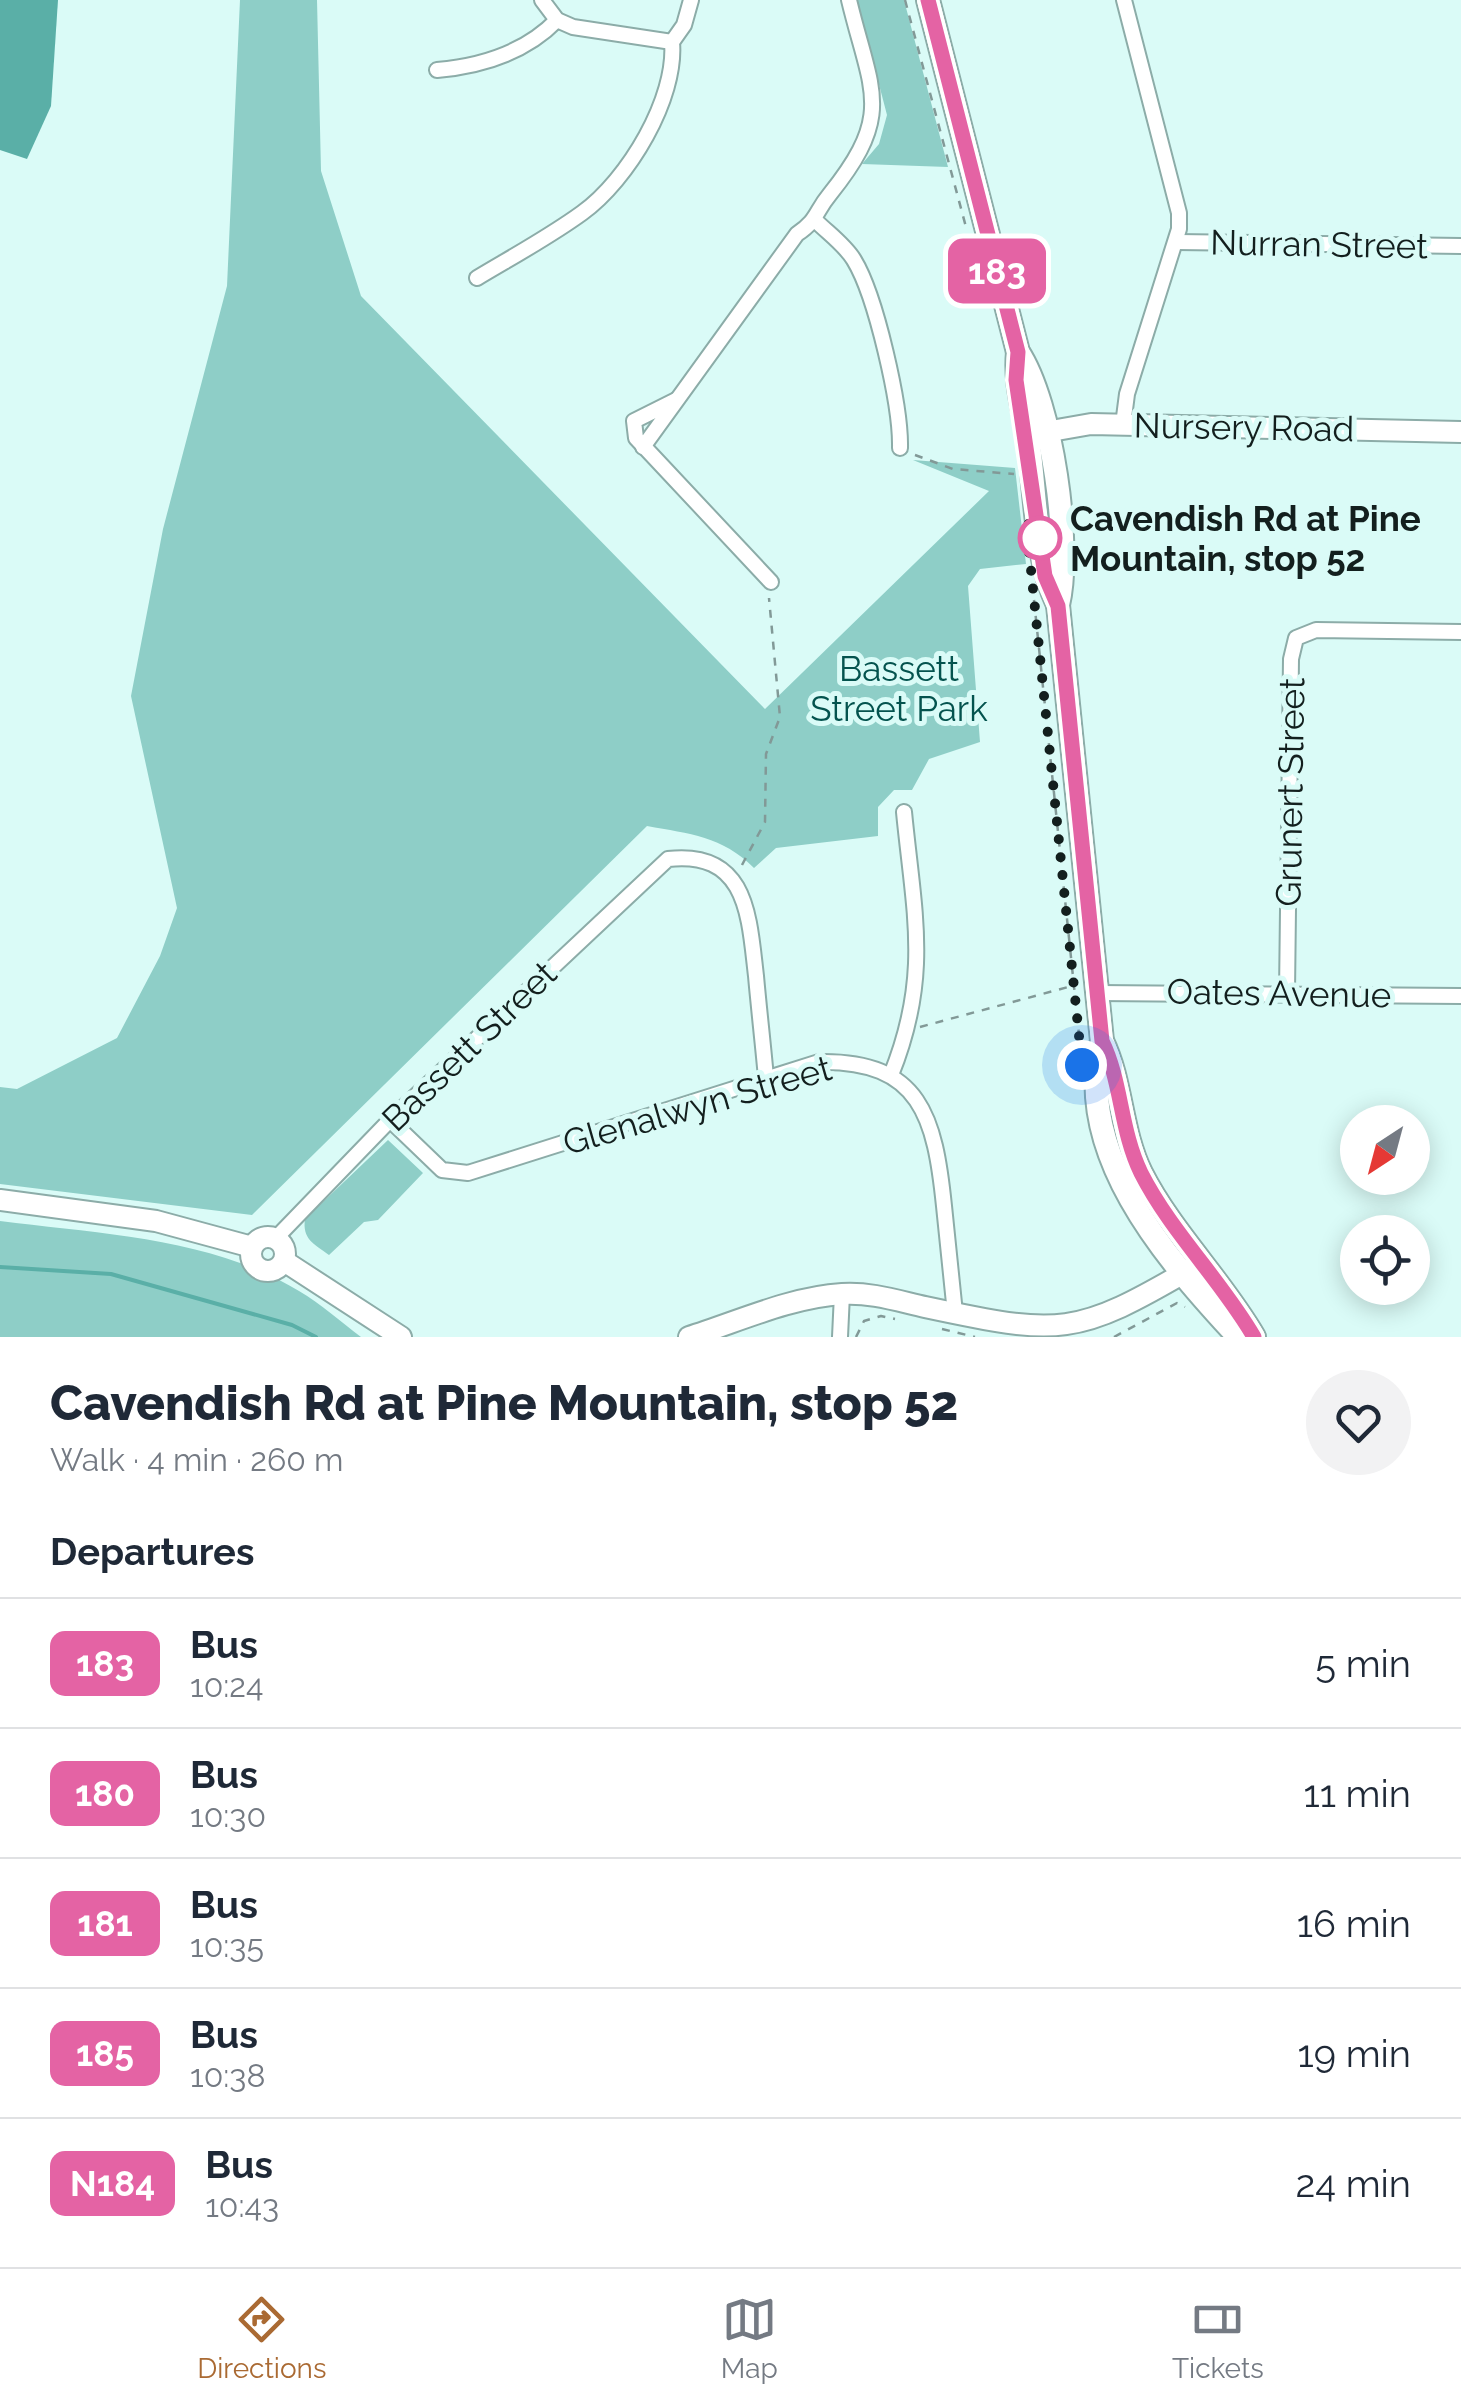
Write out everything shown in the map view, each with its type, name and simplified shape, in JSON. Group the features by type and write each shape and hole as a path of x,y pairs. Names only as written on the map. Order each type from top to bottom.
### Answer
{"main road":[{"path":"928,0 1018,352 1034,375 1045,576 1058,606 1102,1041 1096,1065 1098,1092 1112,1158 1137,1208 1254,1337"},
{"path":"1192,1269 1240,1337"}],"street":[{"path":"542,0 557,20 573,27 672,42"},
{"path":"477,278 585,211 604,192 661,108 674,66 672,42 684,24 691,0"},
{"path":"643,447 682,398 796,234 816,221 824,202 866,144 874,122 874,101 849,0"},
{"path":"1123,425 1128,394 1177,242 1179,213 1124,0"},
{"path":"437,70 470,67 503,56 538,40 557,20"},
{"path":"816,221 853,257 865,282 900,421 900,448"},
{"name":"Nurran Street","path":"1177,242 1461,246"},
{"path":"682,398 634,421 633,429 643,447 771,582"},
{"name":"Nursery Road","path":"1037,433 1080,424 1461,432"},
{"name":"Grunert Street","path":"1287,993 1291,659 1296,638 1316,630 1461,632"},
{"path":"904,812 919,966 909,1030 891,1075 908,1086 928,1116 939,1154 955,1313"},
{"name":"Bassett Street","path":"276,1238 390,1120 668,860 688,857 713,863 731,878"},
{"path":"731,878 744,894 750,916 766,1078"},
{"name":"Oates Avenue","path":"1098,993 1461,996"},
{"name":"Glenalwyn Street","path":"390,1120 442,1170 468,1172 818,1062 848,1062 891,1075"},
{"path":"0,1200 156,1221 252,1248"},
{"path":"262,1238 276,1238 284,1248 284,1261 274,1270 261,1270 252,1260 252,1248 262,1238"},
{"path":"284,1261 401,1337"},
{"path":"688,1337 842,1294 1043,1332 1084,1330 1118,1318 1192,1269"},
{"path":"840,1337 842,1294"}],"path":[{"path":"905,0 966,226"},
{"path":"900,448 942,466 1018,474"},
{"path":"731,878 746,861 764,822 766,754 780,717 773,612 768,601 771,582"},
{"path":"1034,596 1082,1065"},
{"path":"909,1030 1073,986"},
{"path":"1114,1337 1177,1302 1186,1308"},
{"path":"856,1337 864,1321 880,1316 904,1321"},
{"path":"939,1329 974,1337"}],"green space":[{"name":"Bassett Street Park","path":"240,0 317,0 321,171 361,296 765,709 989,491 913,460 1015,468 1026,564 980,569 968,586 980,742 929,759 912,790 894,790 878,807 878,836 776,848 754,868 717,843 647,826 252,1215 0,1184 0,1087 17,1089 117,1038 160,956 177,908 131,696 163,529 227,286"},
{"path":"857,0 904,0 948,167 862,164 879,144 887,115"},
{"path":"388,1140 423,1173 378,1220 364,1222 329,1255 307,1236 305,1219"},
{"path":"0,1221 154,1241 229,1259 299,1291 361,1337 0,1337"}],"shaded area":[{"path":"0,0 58,0 51,106 27,159 0,150"}],"waterway":[{"path":"0,1267 111,1274 292,1325 316,1337"}],"bus line":[{"name":"183","path":"928,0 1018,352 1016,380 1045,576 1058,606 1102,1041 1112,1062 1122,1122 1150,1189 1254,1337"}],"place":[{"name":"Cavendish Rd at Pine Mountain, stop 52","path":"1040,538"}],"route":[{"path":"1040,538 1026,521 1082,1065"}]}
